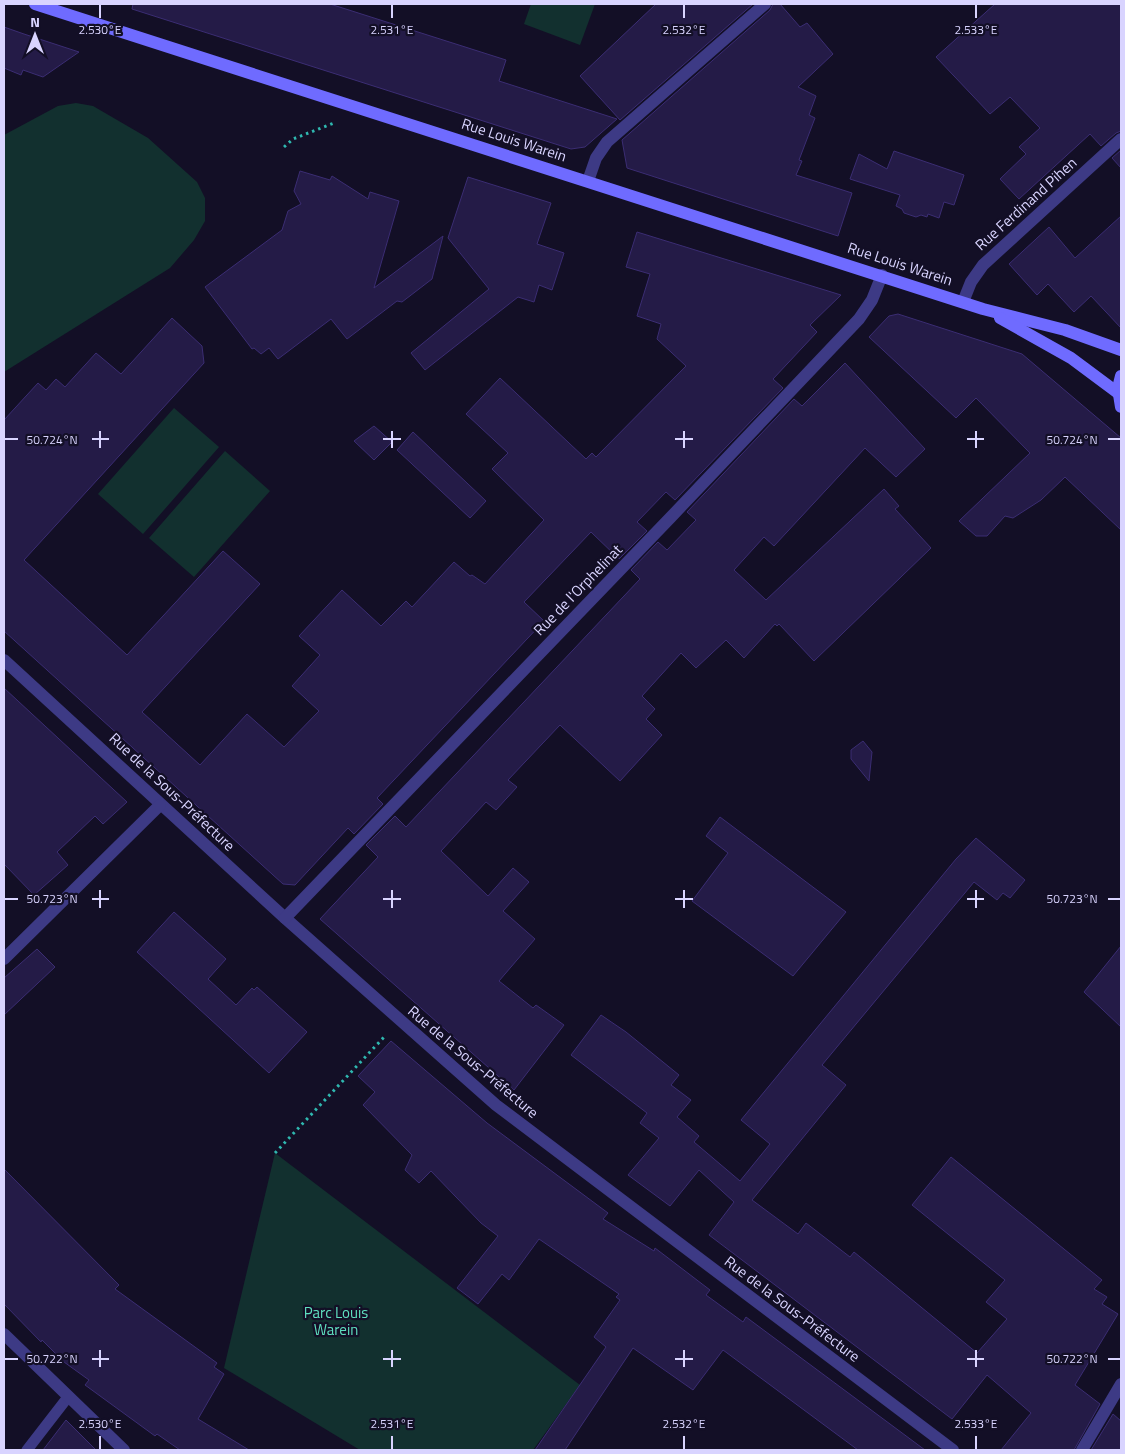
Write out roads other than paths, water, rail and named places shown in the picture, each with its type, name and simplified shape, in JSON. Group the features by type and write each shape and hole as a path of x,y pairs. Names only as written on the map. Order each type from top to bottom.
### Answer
{"main road":[{"name":"Rue Louis Warein","path":"35,4 983,309 1059,328 1121,350"},
{"name":"Rue Louis Warein","path":"983,309 1071,358 1118,393"},
{"path":"1121,376 1118,393 1121,407"}],"street":[{"path":"588,181 596,158 607,142 765,4"},
{"name":"Rue Ferdinand Pihen","path":"963,302 971,282 983,265 1121,139"},
{"name":"Rue de l'Orphelinat","path":"285,918 671,517 858,318 872,300 882,275"},
{"name":"Rue de la Sous-Préfecture","path":"4,660 160,805 399,1021 537,1137 953,1450"},
{"path":"4,959 160,805"},
{"path":"4,1334 124,1450"},
{"path":"1082,1450 1121,1384"}],"lane":[{"path":"27,1450 68,1397"}],"park label":[{"name":"Parc Louis Warein","path":"336,1322"}]}
